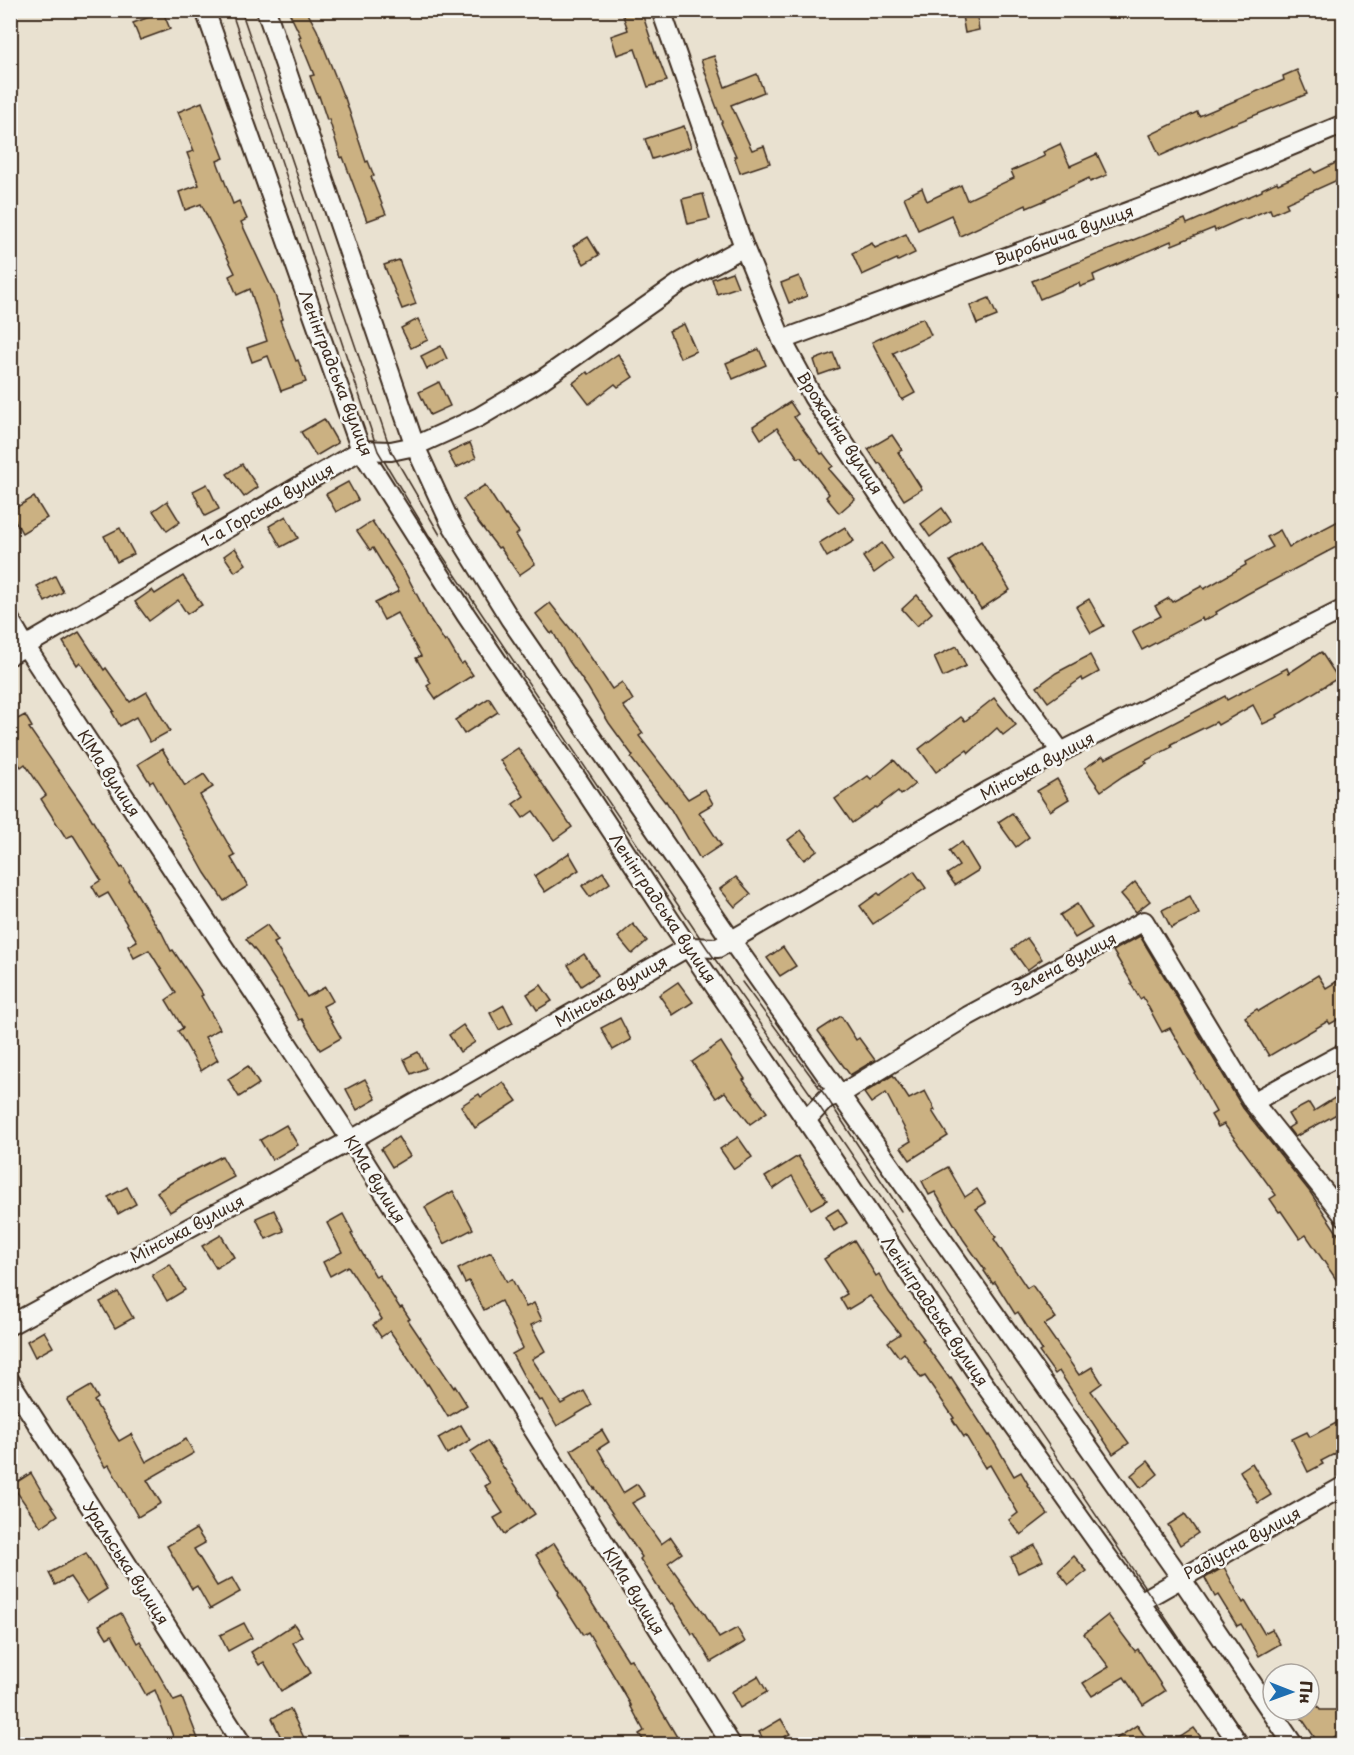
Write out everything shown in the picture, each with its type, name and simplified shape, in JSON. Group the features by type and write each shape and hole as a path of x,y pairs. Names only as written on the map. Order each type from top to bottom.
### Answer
{"street":[{"name":"Ленінградська вулиця","path":"205,10 361,450 466,615 980,1378 1239,1744"},
{"path":"267,10 415,446 450,522 510,619 732,940 1181,1578 1293,1744"},
{"name":"Врожайна вулиця","path":"661,10 744,247 783,340 813,398 911,543 1061,752"},
{"name":"Виробнича вулиця","path":"783,340 1157,201 1344,124"},
{"path":"361,450 391,451 415,446 479,417 540,381 681,282 744,247"},
{"name":"1-а Горська вулиця","path":"18,651 361,450"},
{"name":"Мінська вулиця","path":"10,1325 351,1140 688,947 718,948 988,791 1344,609"},
{"name":"КІМа вулиця","path":"10,620 18,651 351,1140 731,1744"},
{"name":"Зелена вулиця","path":"806,1119 827,1098 841,1094 968,1016 1144,921 1253,1102 1344,1216"},
{"path":"1253,1102 1344,1053"},
{"name":"Уральська вулиця","path":"10,1381 242,1744"},
{"name":"Радіусна вулиця","path":"1140,1602 1344,1486"}],"building":[{"path":"288,10 306,10 317,30 345,98 366,162 368,161 374,176 371,177 386,214 367,221 343,157 341,158 329,119 327,120 310,76 314,75 299,38 301,37"},
{"path":"621,10 641,10 667,81 648,87 635,49 617,55 611,36 628,30"},
{"path":"961,10 976,10 979,30 965,33"},
{"path":"163,12 170,29 140,40 133,23"},
{"path":"714,56 725,87 757,74 764,92 731,105 752,150 764,146 770,163 740,173 701,60"},
{"path":"1297,70 1307,94 1231,124 1160,156 1150,135 1197,112 1199,116 1284,80 1283,76"},
{"path":"202,102 224,158 217,161 233,204 239,201 247,219 241,222 275,295 283,319 280,320 306,382 281,391 268,356 252,362 247,348 267,341 250,289 237,295 229,276 235,273 201,204 185,210 179,192 199,185 187,153 194,151 178,112"},
{"path":"684,126 691,147 652,159 645,139"},
{"path":"1060,144 1070,166 1097,154 1107,175 1090,182 1089,178 1046,200 1027,208 1026,205 960,236 951,215 918,230 904,197 922,188 927,201 961,185 967,200 1014,178 1011,171 1045,156 1043,152"},
{"path":"1344,159 1344,177 1286,203 1288,207 1272,214 1270,209 1172,245 1171,241 1093,275 1095,281 1080,287 1079,283 1040,299 1032,281 1185,219 1187,224 1262,191 1277,182 1278,184 1312,169 1315,173"},
{"path":"703,194 710,219 688,224 682,199"},
{"path":"906,234 915,253 862,275 852,253 872,243 875,248"},
{"path":"588,237 599,255 584,264 573,246"},
{"path":"399,260 416,304 402,309 384,265"},
{"path":"732,272 738,287 717,294 712,279"},
{"path":"799,276 807,296 789,303 781,283"},
{"path":"989,298 997,316 977,324 970,306"},
{"path":"923,318 931,335 893,353 915,393 902,400 872,342"},
{"path":"418,319 428,340 411,348 401,328"},
{"path":"684,324 696,351 680,358 669,331"},
{"path":"441,346 447,359 427,369 421,356"},
{"path":"759,349 766,365 733,379 726,363"},
{"path":"833,353 839,368 819,375 814,360"},
{"path":"618,354 633,377 618,387 615,384 589,404 573,383"},
{"path":"439,382 450,406 430,415 419,392"},
{"path":"790,402 798,414 794,417 821,454 823,453 833,466 829,469 855,499 839,513 826,497 829,494 801,457 798,458 777,428 761,439 753,426"},
{"path":"324,419 338,443 316,456 301,432"},
{"path":"892,435 902,450 898,452 922,489 904,500 868,449"},
{"path":"470,443 476,458 456,468 448,453"},
{"path":"242,464 258,487 244,497 227,474"},
{"path":"348,482 358,500 336,512 326,494"},
{"path":"207,484 219,509 205,516 193,491"},
{"path":"485,485 505,516 519,532 516,535 535,564 519,575 463,499"},
{"path":"34,497 47,518 22,533 10,511"},
{"path":"167,501 180,522 167,531 153,511"},
{"path":"942,508 951,521 930,537 921,524"},
{"path":"286,516 298,538 281,547 269,526"},
{"path":"1344,518 1344,543 1247,594 1216,612 1217,614 1203,621 1202,618 1142,650 1132,631 1161,616 1155,606 1169,598 1172,602 1202,586 1204,589 1246,565 1245,562 1273,547 1267,537 1280,530 1289,547"},
{"path":"372,521 445,642 447,640 461,664 464,662 473,675 436,699 427,686 431,683 416,658 421,656 397,613 384,620 375,603 399,591 373,548 370,550 357,531"},
{"path":"845,527 854,541 827,557 819,543"},
{"path":"120,528 134,554 117,562 104,536"},
{"path":"981,541 1010,590 981,609 950,561"},
{"path":"882,543 893,559 874,573 863,557"},
{"path":"235,548 246,564 235,572 224,556"},
{"path":"55,576 63,592 45,602 37,586"},
{"path":"183,576 202,605 187,614 178,600 149,621 135,602 152,590 155,594"},
{"path":"917,595 932,613 917,626 902,609"},
{"path":"1089,599 1104,626 1091,633 1076,607"},
{"path":"550,603 577,637 612,689 622,682 633,700 623,706 643,733 639,736 688,799 705,789 713,804 699,812 721,845 700,859 666,801 631,758 633,756 569,661 553,632 551,634 536,614"},
{"path":"79,632 104,670 106,668 130,702 147,692 170,731 150,742 136,717 120,726 112,712 114,711 80,662 77,665 63,642"},
{"path":"957,646 966,666 943,677 934,657"},
{"path":"1321,652 1338,678 1277,715 1278,717 1263,724 1253,705 1218,725 1216,722 1171,744 1172,747 1145,761 1147,763 1101,791 1085,768 1103,756 1105,759 1225,696 1227,700 1287,668 1289,673"},
{"path":"1090,655 1099,672 1083,681 1082,678 1048,702 1037,687 1056,673"},
{"path":"489,698 498,712 464,734 455,720"},
{"path":"994,698 1016,725 1003,735 997,728 969,753 967,750 936,772 919,749 961,717 965,721"},
{"path":"25,715 32,727 29,728 88,813 121,868 123,867 171,951 173,950 203,995 201,996 220,1029 205,1037 218,1060 201,1071 178,1031 183,1028 166,1000 176,993 149,950 134,958 128,946 137,941 108,893 99,898 92,886 101,880 73,835 66,838 41,799 46,795 25,764 21,767 10,753 10,723"},
{"path":"518,748 572,827 554,840 533,811 523,818 513,804 524,796 500,760"},
{"path":"162,749 185,786 204,774 213,787 200,795 235,856 231,858 248,886 224,901 205,873 153,781 150,783 138,764"},
{"path":"894,760 915,784 901,795 898,791 852,823 835,799 868,776 871,779"},
{"path":"1057,779 1069,799 1050,811 1037,791"},
{"path":"1012,813 1029,837 1016,847 998,822"},
{"path":"801,830 817,850 804,860 788,840"},
{"path":"962,842 979,870 955,885 947,874 959,866 949,851"},
{"path":"569,853 579,870 545,892 534,876"},
{"path":"914,871 926,888 873,924 860,906"},
{"path":"603,872 610,883 590,897 582,886"},
{"path":"736,877 751,894 735,907 720,889"},
{"path":"1135,882 1150,901 1136,912 1121,894"},
{"path":"1190,896 1199,914 1171,928 1162,910"},
{"path":"1077,904 1092,928 1075,938 1060,915"},
{"path":"633,924 647,941 632,954 618,937"},
{"path":"267,925 278,941 274,943 307,997 325,987 333,1001 323,1006 341,1038 320,1050 302,1019 299,1020 281,988 246,939"},
{"path":"1140,936 1243,1108 1310,1192 1344,1243 1344,1291 1306,1235 1300,1239 1281,1211 1279,1212 1270,1199 1276,1195 1224,1124 1218,1127 1211,1115 1216,1112 1170,1028 1162,1032 1143,997 1140,999 1131,984 1113,951"},
{"path":"1027,938 1042,959 1027,970 1012,949"},
{"path":"783,947 796,966 780,976 767,958"},
{"path":"584,954 598,975 581,986 568,965"},
{"path":"1318,975 1326,988 1344,977 1344,1016 1330,1024 1328,1021 1269,1056 1245,1017"},
{"path":"678,982 693,1002 673,1015 659,995"},
{"path":"541,985 552,1001 537,1010 527,994"},
{"path":"504,1005 513,1023 499,1030 490,1013"},
{"path":"841,1016 856,1040 859,1038 875,1060 850,1075 818,1031"},
{"path":"620,1018 631,1040 613,1050 601,1028"},
{"path":"463,1025 475,1042 460,1052 449,1035"},
{"path":"721,1042 745,1079 743,1080 767,1112 750,1124 725,1092 716,1098 692,1062"},
{"path":"418,1052 426,1068 411,1074 404,1059"},
{"path":"248,1066 259,1084 239,1097 228,1079"},
{"path":"893,1075 909,1099 925,1091 935,1110 932,1111 948,1136 910,1160 901,1147 911,1141 886,1093 871,1103 864,1093"},
{"path":"365,1079 376,1099 357,1110 346,1089"},
{"path":"503,1082 517,1101 475,1128 461,1106 479,1094 481,1097"},
{"path":"1344,1092 1344,1110 1295,1137 1288,1128 1294,1124 1288,1114 1309,1103 1314,1111"},
{"path":"286,1125 298,1145 272,1160 260,1140"},
{"path":"398,1137 410,1156 392,1167 381,1149"},
{"path":"738,1137 752,1157 734,1169 720,1149"},
{"path":"222,1156 234,1177 170,1212 157,1192"},
{"path":"798,1156 827,1200 811,1209 792,1176 773,1189 765,1177"},
{"path":"948,1167 965,1197 977,1189 986,1203 976,1209 1027,1288 1032,1285 1056,1318 1044,1325 1079,1375 1092,1367 1102,1383 1091,1391 1129,1443 1113,1454 1059,1371 1055,1374 1039,1352 1042,1350 1018,1312 1015,1314 995,1282 993,1284 984,1271 935,1192 929,1195 922,1181"},
{"path":"127,1187 136,1204 118,1214 108,1197"},
{"path":"453,1191 473,1229 444,1244 425,1207"},
{"path":"838,1209 847,1223 834,1231 825,1217"},
{"path":"274,1210 284,1231 266,1239 256,1218"},
{"path":"343,1214 353,1233 351,1234 376,1277 379,1275 400,1308 402,1307 410,1319 408,1320 467,1405 448,1417 428,1384 390,1331 381,1337 373,1325 382,1319 348,1266 330,1276 323,1262 342,1252 327,1223"},
{"path":"221,1235 234,1257 216,1268 202,1246"},
{"path":"854,1240 876,1276 879,1274 889,1292 924,1339 922,1340 990,1435 1014,1476 1021,1472 1027,1485 1048,1514 1021,1535 1009,1520 1018,1513 990,1465 985,1468 925,1376 921,1378 904,1353 899,1357 888,1342 900,1334 870,1296 847,1310 840,1298 847,1294 824,1259"},
{"path":"491,1252 507,1282 512,1279 526,1307 534,1303 542,1320 531,1325 545,1351 532,1359 561,1404 584,1391 592,1405 557,1426 542,1400 539,1401 527,1382 512,1354 523,1348 501,1301 484,1310 469,1281 465,1283 458,1269"},
{"path":"170,1264 185,1290 167,1301 152,1275"},
{"path":"118,1292 133,1318 115,1328 100,1302"},
{"path":"44,1331 53,1347 35,1357 27,1341"},
{"path":"91,1386 98,1398 94,1401 119,1441 131,1434 146,1462 186,1439 194,1453 147,1480 161,1503 138,1517 109,1465 105,1467 67,1400"},
{"path":"1338,1422 1344,1434 1344,1449 1321,1461 1323,1464 1308,1472 1292,1439 1307,1432 1310,1437"},
{"path":"461,1425 470,1440 447,1454 438,1438"},
{"path":"602,1430 609,1442 598,1449 623,1493 637,1484 645,1496 632,1503 661,1544 671,1537 682,1553 668,1563 705,1614 719,1638 737,1628 745,1642 711,1662 673,1603 671,1604 657,1586 640,1559 642,1557 594,1489 571,1450"},
{"path":"487,1441 535,1514 504,1534 494,1518 503,1513 485,1486 490,1483 470,1452"},
{"path":"1148,1461 1158,1474 1141,1488 1131,1475"},
{"path":"1252,1463 1271,1495 1258,1503 1240,1471"},
{"path":"31,1473 58,1515 41,1527 12,1485"},
{"path":"1185,1514 1198,1533 1180,1545 1168,1525"},
{"path":"196,1529 205,1543 194,1549 217,1586 232,1578 240,1592 210,1609 197,1586 192,1589 167,1546"},
{"path":"554,1543 628,1660 631,1659 677,1737 665,1744 646,1744 639,1734 644,1731 631,1705 588,1632 583,1635 557,1594 559,1592 536,1555"},
{"path":"1035,1545 1043,1561 1018,1573 1011,1557"},
{"path":"86,1553 107,1589 87,1602 70,1577 55,1585 49,1573"},
{"path":"1074,1556 1087,1571 1069,1585 1058,1571"},
{"path":"1224,1567 1243,1603 1245,1601 1264,1633 1272,1629 1280,1644 1259,1656 1241,1624 1237,1626 1218,1595 1215,1597 1205,1578"},
{"path":"121,1613 137,1643 140,1641 174,1701 182,1698 200,1744 176,1744 155,1690 146,1695 112,1635 107,1638 99,1625"},
{"path":"1108,1615 1135,1651 1138,1649 1165,1691 1143,1705 1124,1677 1092,1696 1083,1683 1109,1667 1084,1634"},
{"path":"244,1623 252,1638 228,1651 220,1635"},
{"path":"294,1624 302,1636 293,1643 311,1673 281,1691 264,1662 259,1665 251,1652"},
{"path":"758,1676 767,1692 740,1708 731,1692"},
{"path":"290,1709 307,1744 284,1744 272,1718"},
{"path":"1321,1710 1344,1710 1344,1730 1324,1744 1319,1744 1304,1722 1321,1722"},
{"path":"781,1719 790,1734 771,1744 766,1744 759,1732"},
{"path":"1137,1725 1150,1744 1108,1744"},
{"path":"1194,1728 1206,1744 1170,1744"}],"tram line":[{"path":"231,10 378,451 428,534 707,948 819,1106 1251,1744"},
{"path":"241,10 391,451 440,535"},
{"path":"742,982 827,1098 901,1211"}]}
